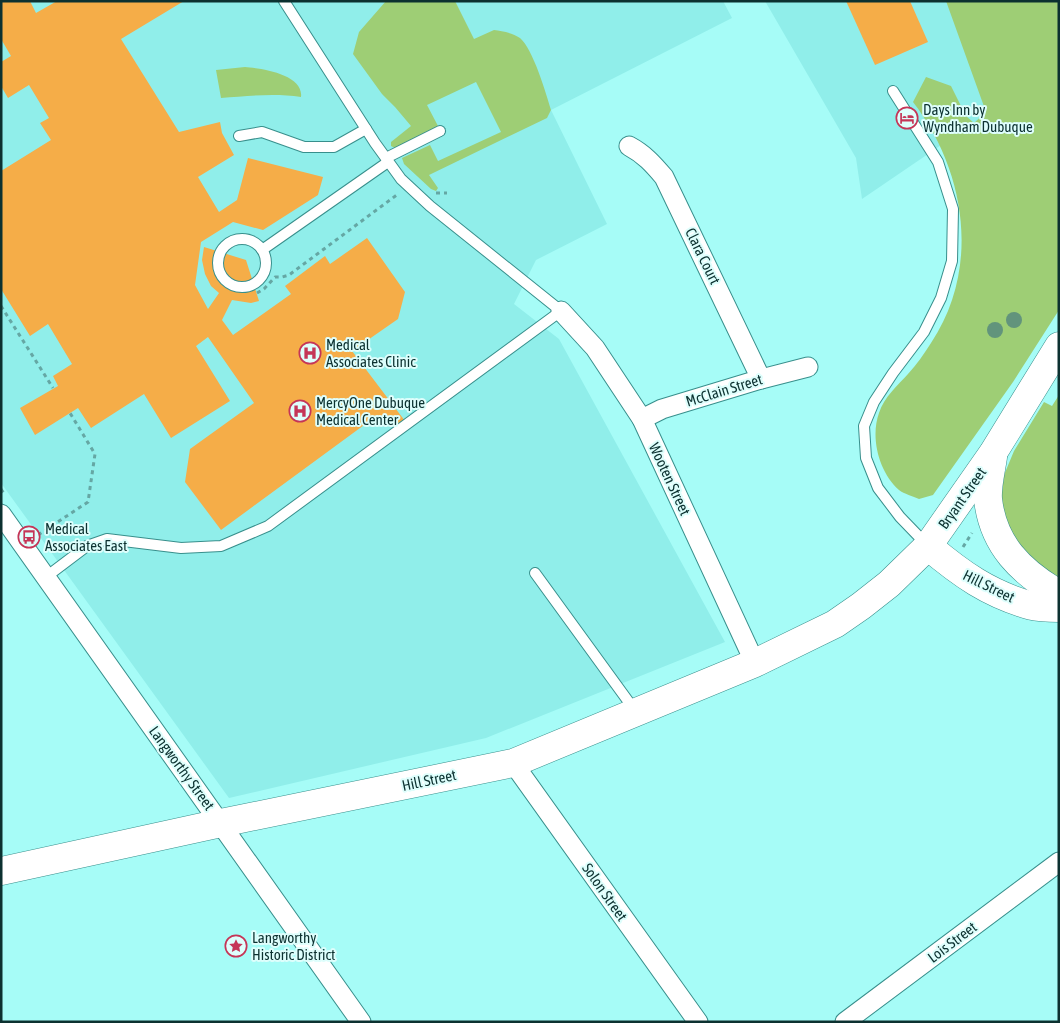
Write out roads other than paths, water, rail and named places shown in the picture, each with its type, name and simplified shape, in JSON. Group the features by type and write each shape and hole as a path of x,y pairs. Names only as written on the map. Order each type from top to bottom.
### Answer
{"main road":[{"name":"Bryant Street","path":"835,624 889,584 928,546 993,452 1059,346"},
{"path":"993,452 988,498 993,525 1005,549 1025,571 1059,594"},
{"name":"Hill Street","path":"928,546 956,570 990,590 1033,606 1059,608"},
{"name":"Hill Street","path":"1,871 221,823 513,763 755,663 835,624"}],"street":[{"name":"Clara Court","path":"629,146 642,153 664,177 761,378"},
{"name":"Wooten Street","path":"561,311 595,348 642,419 755,663"},
{"name":"McClain Street","path":"642,419 662,409 761,378 808,367"},
{"name":"Langworthy Street","path":"1,514 361,1022"},
{"name":"Solon Street","path":"513,763 698,1022"},
{"name":"Lois Street","path":"844,1022 1059,862"}],"lane":[{"path":"46,577 88,546 106,539 181,548 221,546 268,526 561,311 401,179 366,129 284,1"},
{"path":"893,91 938,162 953,209 952,261 941,298 924,332 874,402 864,426 866,458 878,488 900,518 928,546"},
{"path":"239,136 262,132 304,147 334,147 366,129"},
{"path":"262,250 387,160 440,131"},
{"path":"249,240 262,250 266,264 261,278 255,283 240,287 233,285 222,275 219,260 221,252 226,245 233,241 249,240"},
{"path":"535,573 636,712"}],"place":[{"name":"Days Inn by Wyndham Dubuque","path":"907,118"},
{"name":"Medical Associates Clinic","path":"310,353"},
{"name":"MercyOne Dubuque Medical Center","path":"300,411"},
{"name":"Medical Associates East","path":"29,537"},
{"name":"Langworthy Historic District","path":"236,946"}]}
